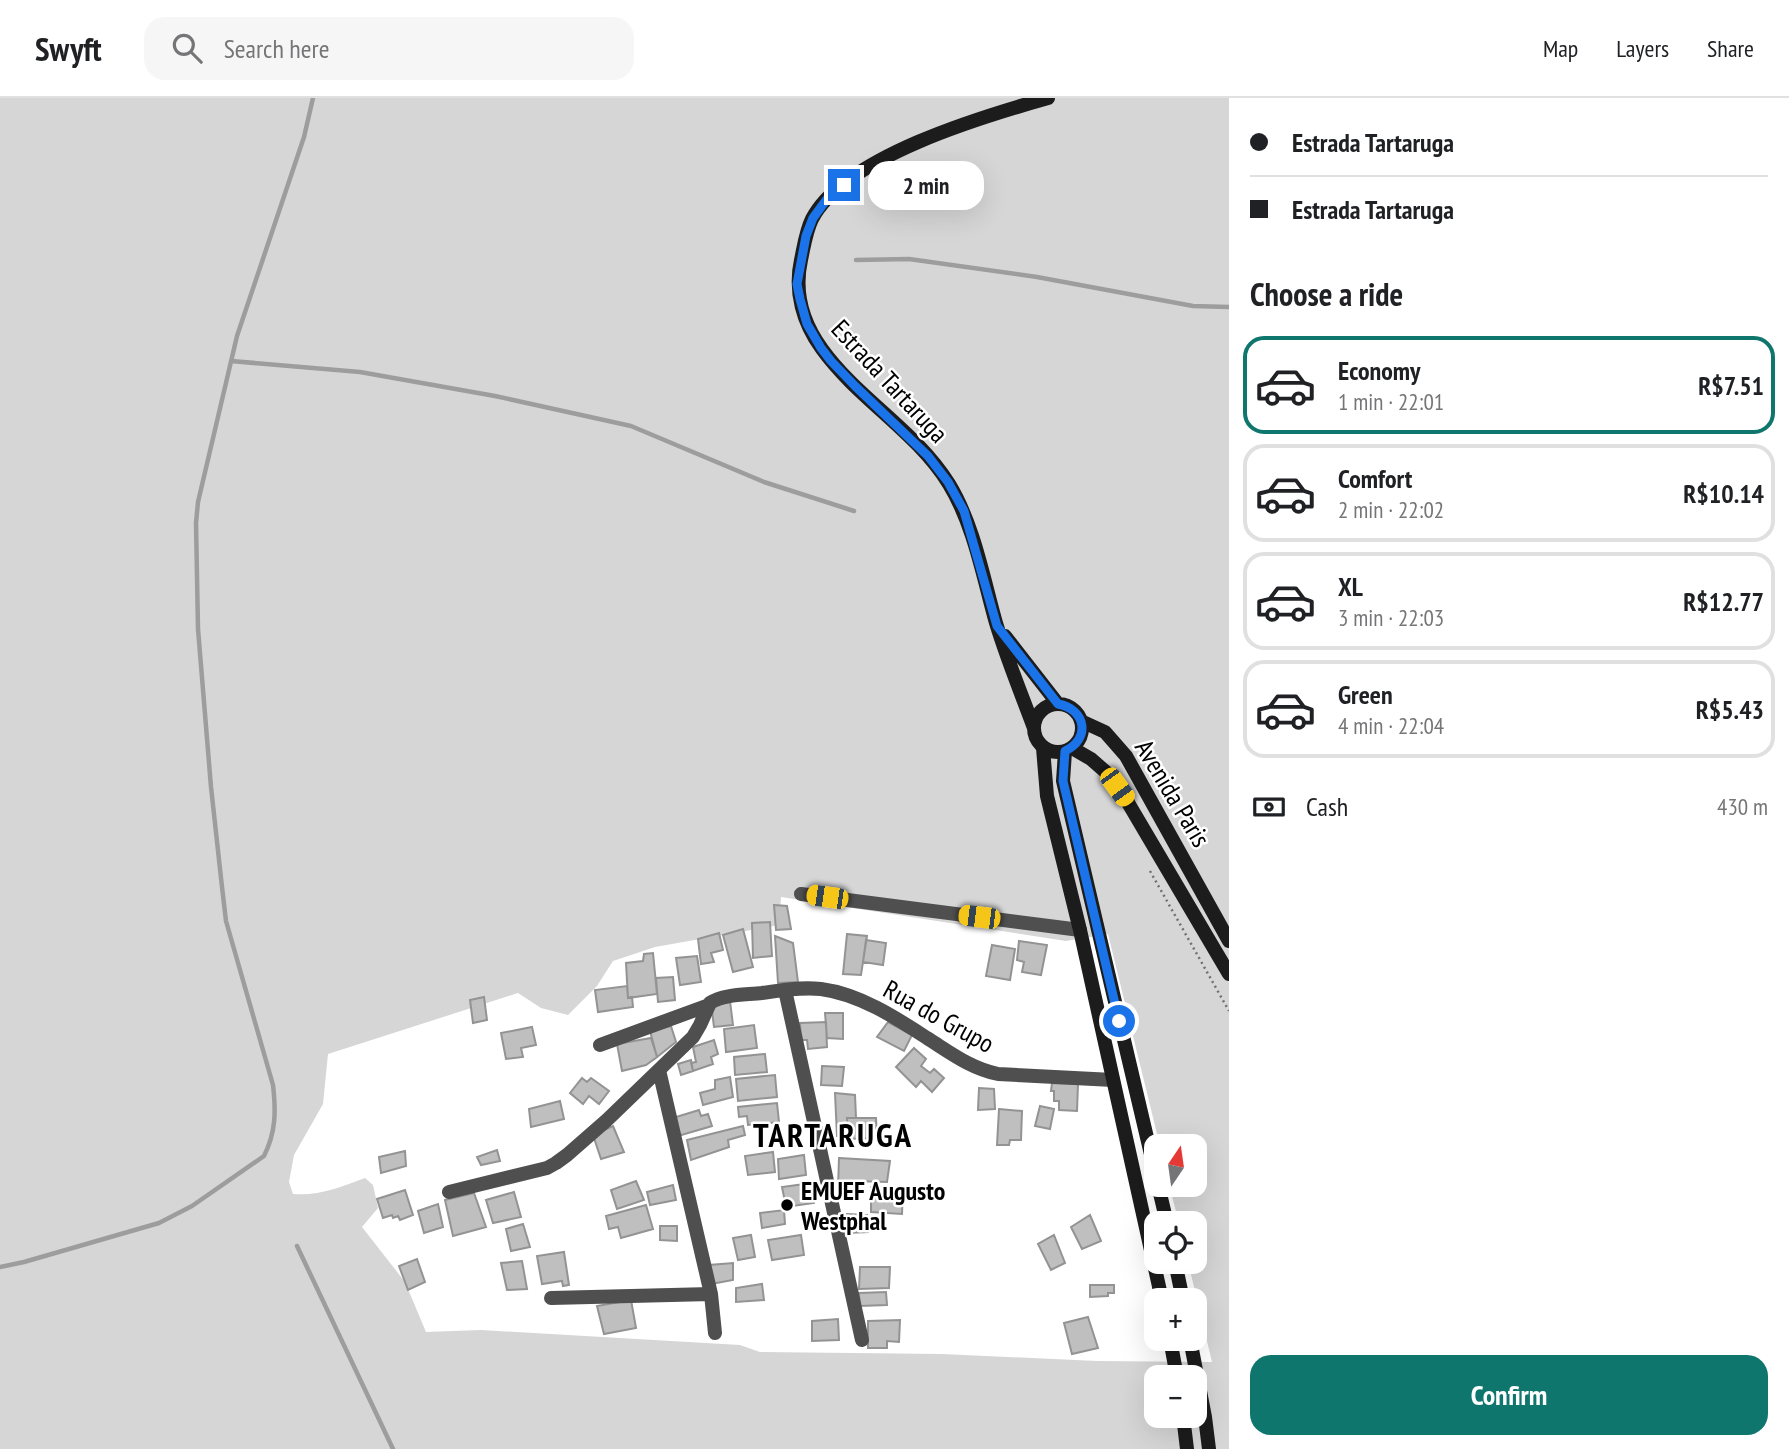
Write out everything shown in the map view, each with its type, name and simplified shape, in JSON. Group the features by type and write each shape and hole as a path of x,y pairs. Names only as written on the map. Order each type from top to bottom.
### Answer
{"street":[{"name":"Estrada Tartaruga","path":"1034,728 997,626 964,511 948,482 928,456 855,386 821,348 807,324 797,284 806,236 813,218 827,199 860,171 925,140 988,115 1048,98"},
{"name":"Estrada Tartaruga","path":"997,626 1058,704"},
{"path":"1146,1134 1063,781 1068,750 1081,736 1081,721 1073,709 1058,704 1044,708 1038,714 1035,735 1043,748 1047,796 1080,930 1159,1288"},
{"name":"Avenida Paris","path":"1081,721 1105,732 1126,756 1229,941"},
{"path":"1043,748 1050,751 1068,750"},
{"name":"Avenida Paris","path":"1068,750 1091,759 1107,773 1229,974"},
{"path":"802,894 1080,930"},
{"name":"Rua do Grupo","path":"600,1045 722,998 817,989 853,998 897,1018 966,1063 985,1071 1113,1080"},
{"path":"785,990 862,1340"},
{"path":"449,1192 547,1168 556,1163 607,1120 693,1037 709,1005"},
{"path":"659,1070 711,1294 715,1333"},
{"path":"551,1298 711,1294"},
{"path":"1192,1351 1209,1449"},
{"path":"1184,1428 1187,1449"}],"path":[{"path":"1148,867 1229,1011"}],"shaded area":[{"path":"0,98 1229,98 1229,1449 0,1449","holes":["781,897 1066,941 1108,934 1157,1134 1208,1134 1208,1197 1172,1197 1176,1211 1207,1211 1207,1274 1191,1274 1194,1288 1207,1288 1207,1341 1212,1362 760,1352 740,1345 481,1330 426,1332 405,1282 362,1227 378,1208 373,1185 365,1178 339,1188 293,1194 289,1182 294,1155 323,1104 328,1054 518,993 541,1008 568,1015 597,986 613,961 655,947 779,925"]}],"building":[{"path":"774,905 787,906 791,929 776,930"},
{"path":"770,922 772,956 753,958 752,923"},
{"path":"743,929 753,967 733,972 723,935"},
{"path":"719,933 723,950 711,953 714,962 701,964 698,939"},
{"path":"847,934 867,936 861,975 843,974"},
{"path":"775,936 793,943 798,982 778,983"},
{"path":"866,940 886,943 883,965 863,962"},
{"path":"1019,941 1047,945 1041,975 1022,972 1024,962 1017,960"},
{"path":"992,945 1015,949 1010,980 986,976"},
{"path":"653,953 657,994 628,998 626,963 643,961 644,954"},
{"path":"697,956 701,982 680,985 676,958"},
{"path":"673,977 675,1000 658,1002 656,978"},
{"path":"627,986 628,998 632,997 633,1007 598,1012 595,990"},
{"path":"484,997 487,1020 473,1023 470,1000"},
{"path":"730,1001 733,1025 714,1027 711,1003"},
{"path":"825,1013 843,1013 843,1039 827,1038"},
{"path":"826,1022 827,1047 808,1049 807,1040 801,1040 800,1023"},
{"path":"888,1022 912,1035 904,1051 877,1037"},
{"path":"754,1025 757,1048 726,1052 724,1029"},
{"path":"671,1026 676,1042 657,1057 650,1031"},
{"path":"532,1027 536,1045 521,1048 523,1057 506,1059 501,1033"},
{"path":"651,1038 657,1057 646,1065 622,1071 617,1044"},
{"path":"714,1040 718,1054 711,1057 713,1064 693,1071 691,1063 696,1062 693,1047"},
{"path":"914,1048 926,1059 921,1066 930,1073 934,1069 944,1078 932,1092 921,1081 916,1087 896,1067"},
{"path":"765,1054 767,1072 735,1075 734,1057"},
{"path":"691,1060 693,1071 681,1075 678,1064"},
{"path":"822,1066 844,1067 842,1086 821,1085"},
{"path":"775,1075 777,1097 738,1101 736,1079"},
{"path":"730,1077 733,1097 703,1105 700,1093 715,1089 715,1080"},
{"path":"582,1078 587,1082 591,1078 609,1091 599,1104 589,1096 583,1104 570,1093"},
{"path":"1052,1083 1078,1084 1077,1111 1059,1110 1059,1101 1054,1101 1054,1091 1051,1091"},
{"path":"979,1088 994,1089 995,1109 978,1110"},
{"path":"835,1093 855,1095 856,1118 847,1118 848,1135 837,1136"},
{"path":"560,1101 564,1119 531,1127 529,1109"},
{"path":"777,1103 779,1122 748,1125 747,1116 739,1117 738,1107"},
{"path":"1040,1106 1054,1109 1050,1129 1035,1126"},
{"path":"999,1109 1022,1111 1021,1140 1010,1140 1009,1145 997,1145"},
{"path":"699,1110 701,1116 708,1114 712,1126 678,1136 673,1118"},
{"path":"847,1118 876,1118 877,1138 848,1139"},
{"path":"613,1126 624,1152 601,1159 593,1135"},
{"path":"743,1126 745,1135 728,1140 729,1147 691,1160 687,1140"},
{"path":"497,1150 500,1161 481,1165 477,1157"},
{"path":"405,1151 406,1166 381,1173 379,1157"},
{"path":"773,1152 775,1172 748,1175 745,1156"},
{"path":"804,1155 806,1175 779,1179 778,1159"},
{"path":"839,1158 890,1161 887,1182 852,1181 851,1189 838,1188"},
{"path":"636,1181 644,1200 617,1209 611,1190"},
{"path":"812,1183 814,1203 786,1207 782,1187"},
{"path":"673,1185 676,1200 650,1205 647,1192"},
{"path":"871,1187 903,1188 902,1214 871,1212"},
{"path":"405,1190 413,1215 400,1220 398,1216 393,1218 392,1215 383,1218 377,1199"},
{"path":"514,1192 521,1217 493,1223 486,1200"},
{"path":"474,1193 486,1227 453,1236 445,1200"},
{"path":"438,1204 443,1227 424,1233 418,1211"},
{"path":"646,1205 653,1229 621,1238 618,1227 609,1229 606,1216"},
{"path":"784,1210 785,1224 762,1228 760,1213"},
{"path":"847,1214 867,1215 868,1232 847,1233"},
{"path":"1090,1215 1101,1241 1082,1249 1071,1227"},
{"path":"523,1224 530,1247 511,1251 506,1229"},
{"path":"660,1226 677,1226 677,1241 660,1240"},
{"path":"751,1235 755,1257 738,1260 733,1238"},
{"path":"801,1235 804,1255 772,1260 768,1240"},
{"path":"1054,1235 1065,1263 1051,1270 1038,1244"},
{"path":"564,1252 569,1285 563,1286 562,1281 542,1284 537,1256"},
{"path":"417,1259 425,1282 408,1290 399,1266"},
{"path":"522,1261 527,1289 507,1290 501,1263"},
{"path":"733,1263 733,1280 711,1284 709,1265"},
{"path":"860,1267 890,1267 889,1288 859,1289"},
{"path":"762,1284 764,1300 736,1302 736,1288"},
{"path":"1090,1285 1114,1285 1114,1293 1090,1297"},
{"path":"886,1292 887,1305 860,1306 859,1293"},
{"path":"631,1300 636,1328 604,1334 597,1306"},
{"path":"1088,1317 1098,1348 1072,1354 1064,1323"},
{"path":"838,1319 839,1340 812,1341 812,1321"},
{"path":"900,1320 899,1342 887,1341 887,1348 868,1348 868,1321"}],"waterway":[{"path":"0,1267 159,1223 192,1206 264,1156 271,1138 275,1113 273,1085 226,921 211,787 198,629 196,523 198,502 237,336 304,137 313,98"},
{"path":"856,260 909,259 1037,277 1193,306 1229,307"},
{"path":"231,361 360,372 495,396 631,426 764,482 854,511"},
{"path":"297,1246 393,1449"}],"place":[{"name":"EMUEF Augusto Westphal","path":"787,1205"}],"district":[{"name":"TARTARUGA","path":"833,1134"}],"route":[{"path":"844,185 827,199 813,218 806,236 797,284 807,324 831,361 928,456 948,482 964,511 997,626 1058,704 1073,709 1081,721 1081,736 1072,748 1065,751 1063,781 1119,1021"}]}
